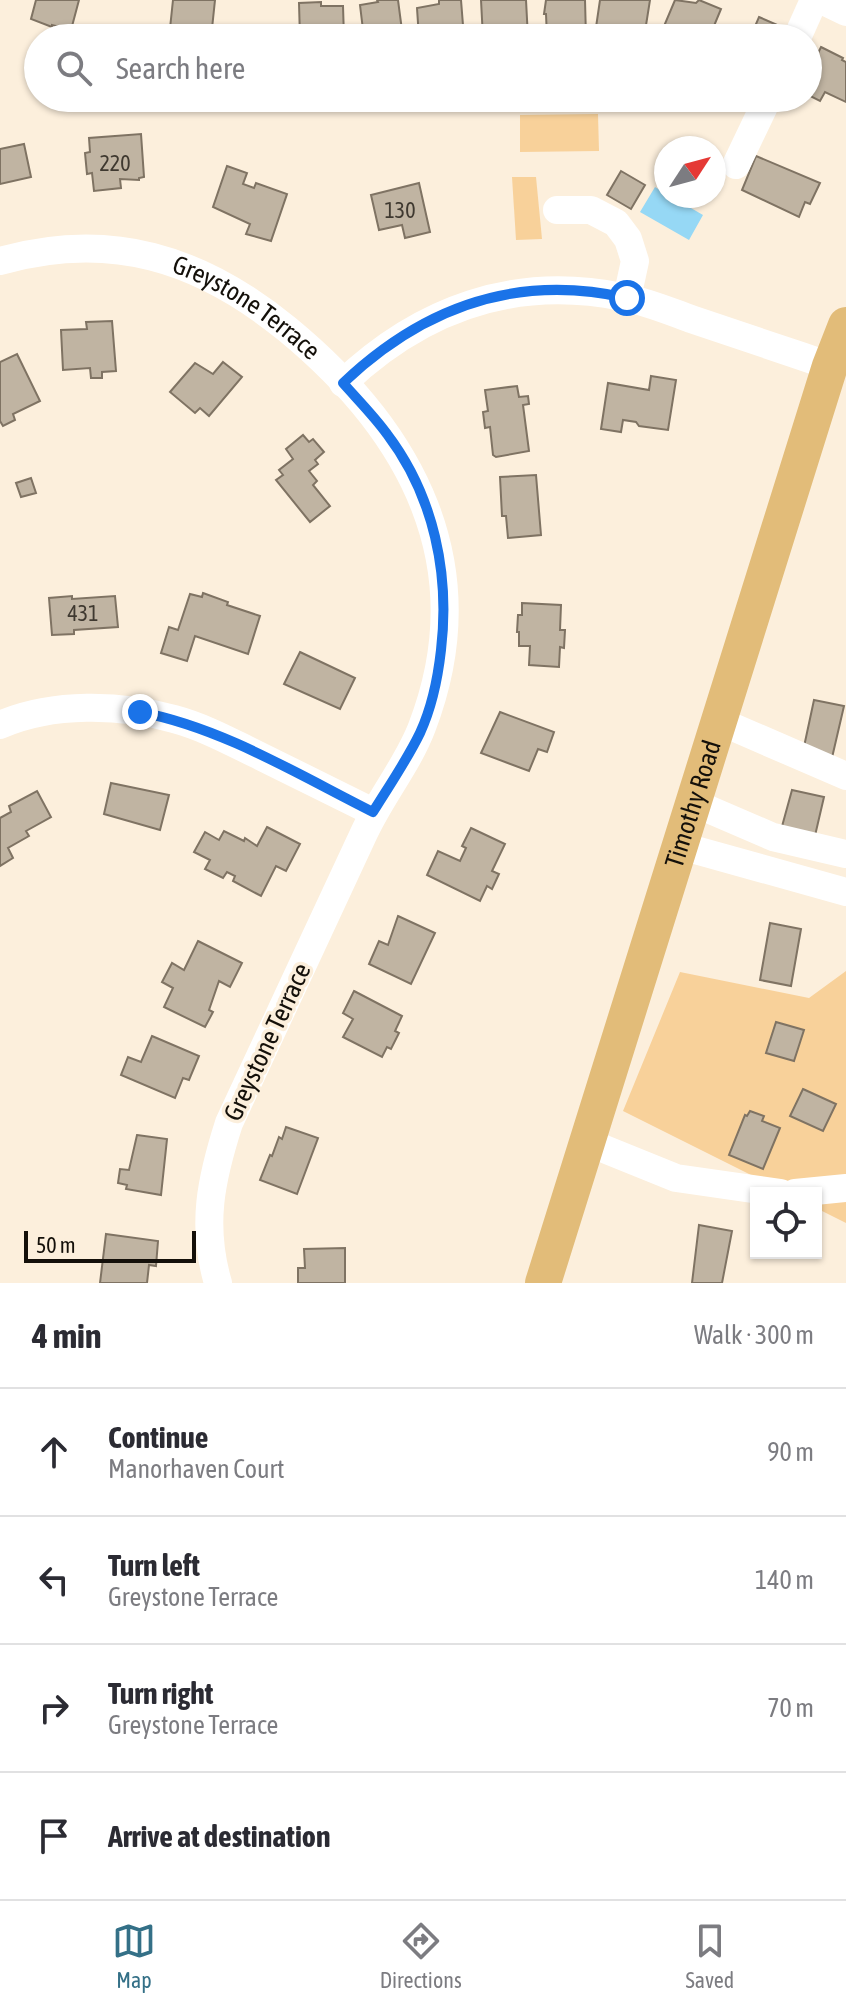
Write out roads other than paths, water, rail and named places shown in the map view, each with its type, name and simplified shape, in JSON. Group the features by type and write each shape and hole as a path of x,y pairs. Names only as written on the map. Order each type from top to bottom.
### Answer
{"main road":[{"name":"Timothy Road","path":"543,1283 830,366 846,325"}],"street":[{"path":"803,24 814,0"},
{"path":"821,0 846,12"},
{"path":"736,165 761,112"},
{"path":"557,210 591,210 616,223 628,239 635,261 627,298"},
{"name":"Greystone Terrace","path":"0,261 53,250 121,251 184,265 246,297 299,340 343,383 388,436 422,497 434,529 444,597 443,631 432,699 421,731 373,812 229,1123 214,1169 208,1218 218,1283"},
{"path":"343,383 400,336 432,318 488,298 557,290 627,298 830,366"},
{"path":"0,725 38,713 83,709 140,712 174,719 206,730 373,812"},
{"path":"719,721 846,776"},
{"path":"694,803 773,837 846,854"},
{"path":"681,846 846,892"},
{"path":"587,1142 676,1178 750,1189"},
{"path":"822,1190 846,1188"}],"water":[{"path":"654,189 654,208 691,208 703,215 689,240 640,212"}]}
